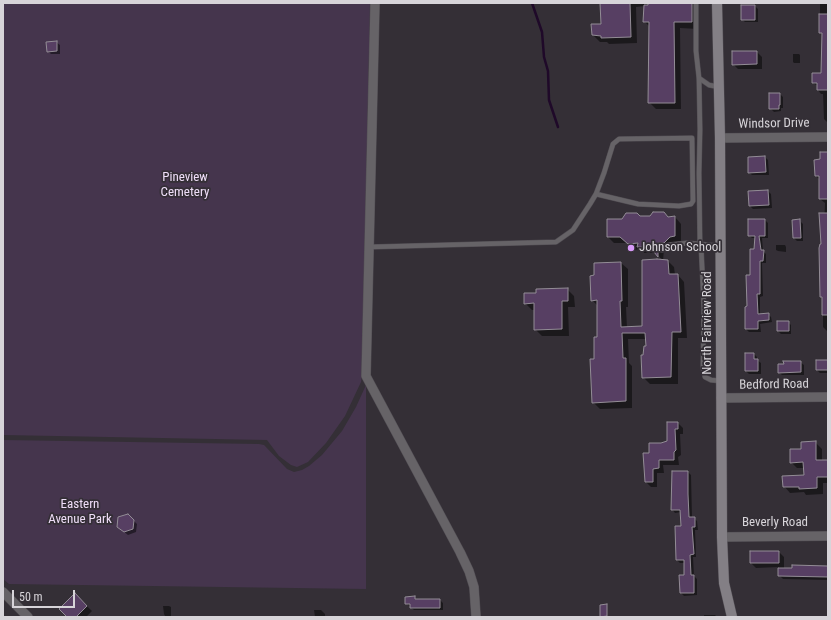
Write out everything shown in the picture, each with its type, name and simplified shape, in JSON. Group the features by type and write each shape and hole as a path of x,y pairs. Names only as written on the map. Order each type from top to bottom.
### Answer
{"main road":[{"name":"North Fairview Road","path":"718,3 722,537 724,583 732,617"}],"street":[{"path":"375,3 366,376 460,552 474,587 476,617"},
{"name":"Windsor Drive","path":"720,138 828,137"},
{"name":"Bedford Road","path":"721,398 828,397"},
{"name":"Beverly Road","path":"722,537 828,536"},
{"path":"3,592 28,617"}],"lane":[{"path":"696,3 696,51 699,78 700,245 704,308 704,368 705,377 711,380 721,381"},
{"path":"699,78 708,85 719,87"},
{"path":"369,247 556,242 573,230 596,194 613,144 618,139 692,138 693,201 691,204 678,206 638,204 596,194"},
{"path":"662,250 669,245 687,243 720,246"}],"green space":[{"name":"Pineview Cemetery","path":"3,3 370,3 362,375 361,382 345,416 326,443 308,462 297,467 291,465 279,456 267,440 3,435"},
{"name":"Eastern Avenue Park","path":"366,385 366,589 9,584 3,579 3,440 259,444 264,445 287,469 294,472 309,466 322,455 342,431 356,407"}],"building":[{"path":"600,3 630,3 631,37 601,38 601,36 592,35 591,24 601,24"},
{"path":"648,3 692,3 692,22 674,22 675,103 648,103 649,22 643,22 644,5 648,5"},
{"path":"741,5 755,5 755,20 741,20"},
{"path":"819,14 828,14 828,90 817,90 817,83 812,83 812,73 821,73 822,33 819,33"},
{"path":"57,41 57,51 47,52 46,42"},
{"path":"732,51 757,51 757,64 732,65"},
{"path":"769,93 780,93 779,109 769,109"},
{"path":"820,152 828,152 828,199 819,199 819,176 815,176 814,160 820,159"},
{"path":"765,156 766,172 748,173 748,157"},
{"path":"768,190 769,205 749,206 748,191"},
{"path":"653,212 664,212 668,217 675,216 675,236 670,237 664,243 658,243 658,257 650,247 637,247 638,243 628,244 620,237 607,237 607,219 622,219 626,213 637,213 640,216 650,216"},
{"path":"819,213 828,213 828,315 822,315 822,297 820,297 819,248 821,244"},
{"path":"748,219 765,219 765,236 759,236 761,250 764,250 763,261 760,261 760,294 757,294 758,314 769,313 769,320 758,321 758,329 745,329 745,307 747,306 746,275 750,275 750,249 754,249 755,236 748,236"},
{"path":"800,219 801,238 793,238 792,220"},
{"path":"642,260 668,260 669,274 678,274 681,332 672,332 671,377 642,378 641,355 643,355 644,346 646,346 645,333 622,333 623,358 626,358 626,401 592,403 590,359 594,359 594,337 597,337 597,300 591,301 590,276 594,275 594,263 621,262 621,327 642,326"},
{"path":"568,288 568,301 562,301 562,329 534,330 534,303 524,304 524,293 536,293 536,289"},
{"path":"777,321 789,321 789,331 777,331"},
{"path":"745,353 754,353 754,359 758,359 758,371 745,371"},
{"path":"816,360 828,360 828,370 816,370"},
{"path":"783,361 801,361 801,372 778,373 778,364 784,364"},
{"path":"667,422 678,422 678,429 675,429 676,450 674,452 674,460 659,460 659,468 653,469 653,482 645,482 643,453 649,453 649,443 661,443 667,441"},
{"path":"816,441 816,460 828,460 828,477 817,477 817,488 799,489 799,487 783,487 782,476 804,475 803,462 790,463 790,449 801,449 801,442"},
{"path":"672,471 688,471 689,517 695,517 695,527 692,527 694,554 690,555 691,575 694,575 694,593 680,593 679,575 684,575 684,560 676,560 675,526 681,526 680,510 671,510"},
{"path":"128,514 134,520 133,529 124,532 117,527 118,517"},
{"path":"750,551 779,551 779,563 750,563"},
{"path":"792,565 828,566 828,577 778,576 778,568 792,568"},
{"path":"75,593 87,606 76,617 67,617 59,609"},
{"path":"415,596 415,599 440,599 440,608 410,608 410,604 405,604 405,597"},
{"path":"607,604 607,616 600,617 600,605"}],"waterway":[{"path":"532,3 542,32 544,57 548,71 549,100 558,127"}],"place":[{"name":"Johnson School","path":"631,248"}]}
